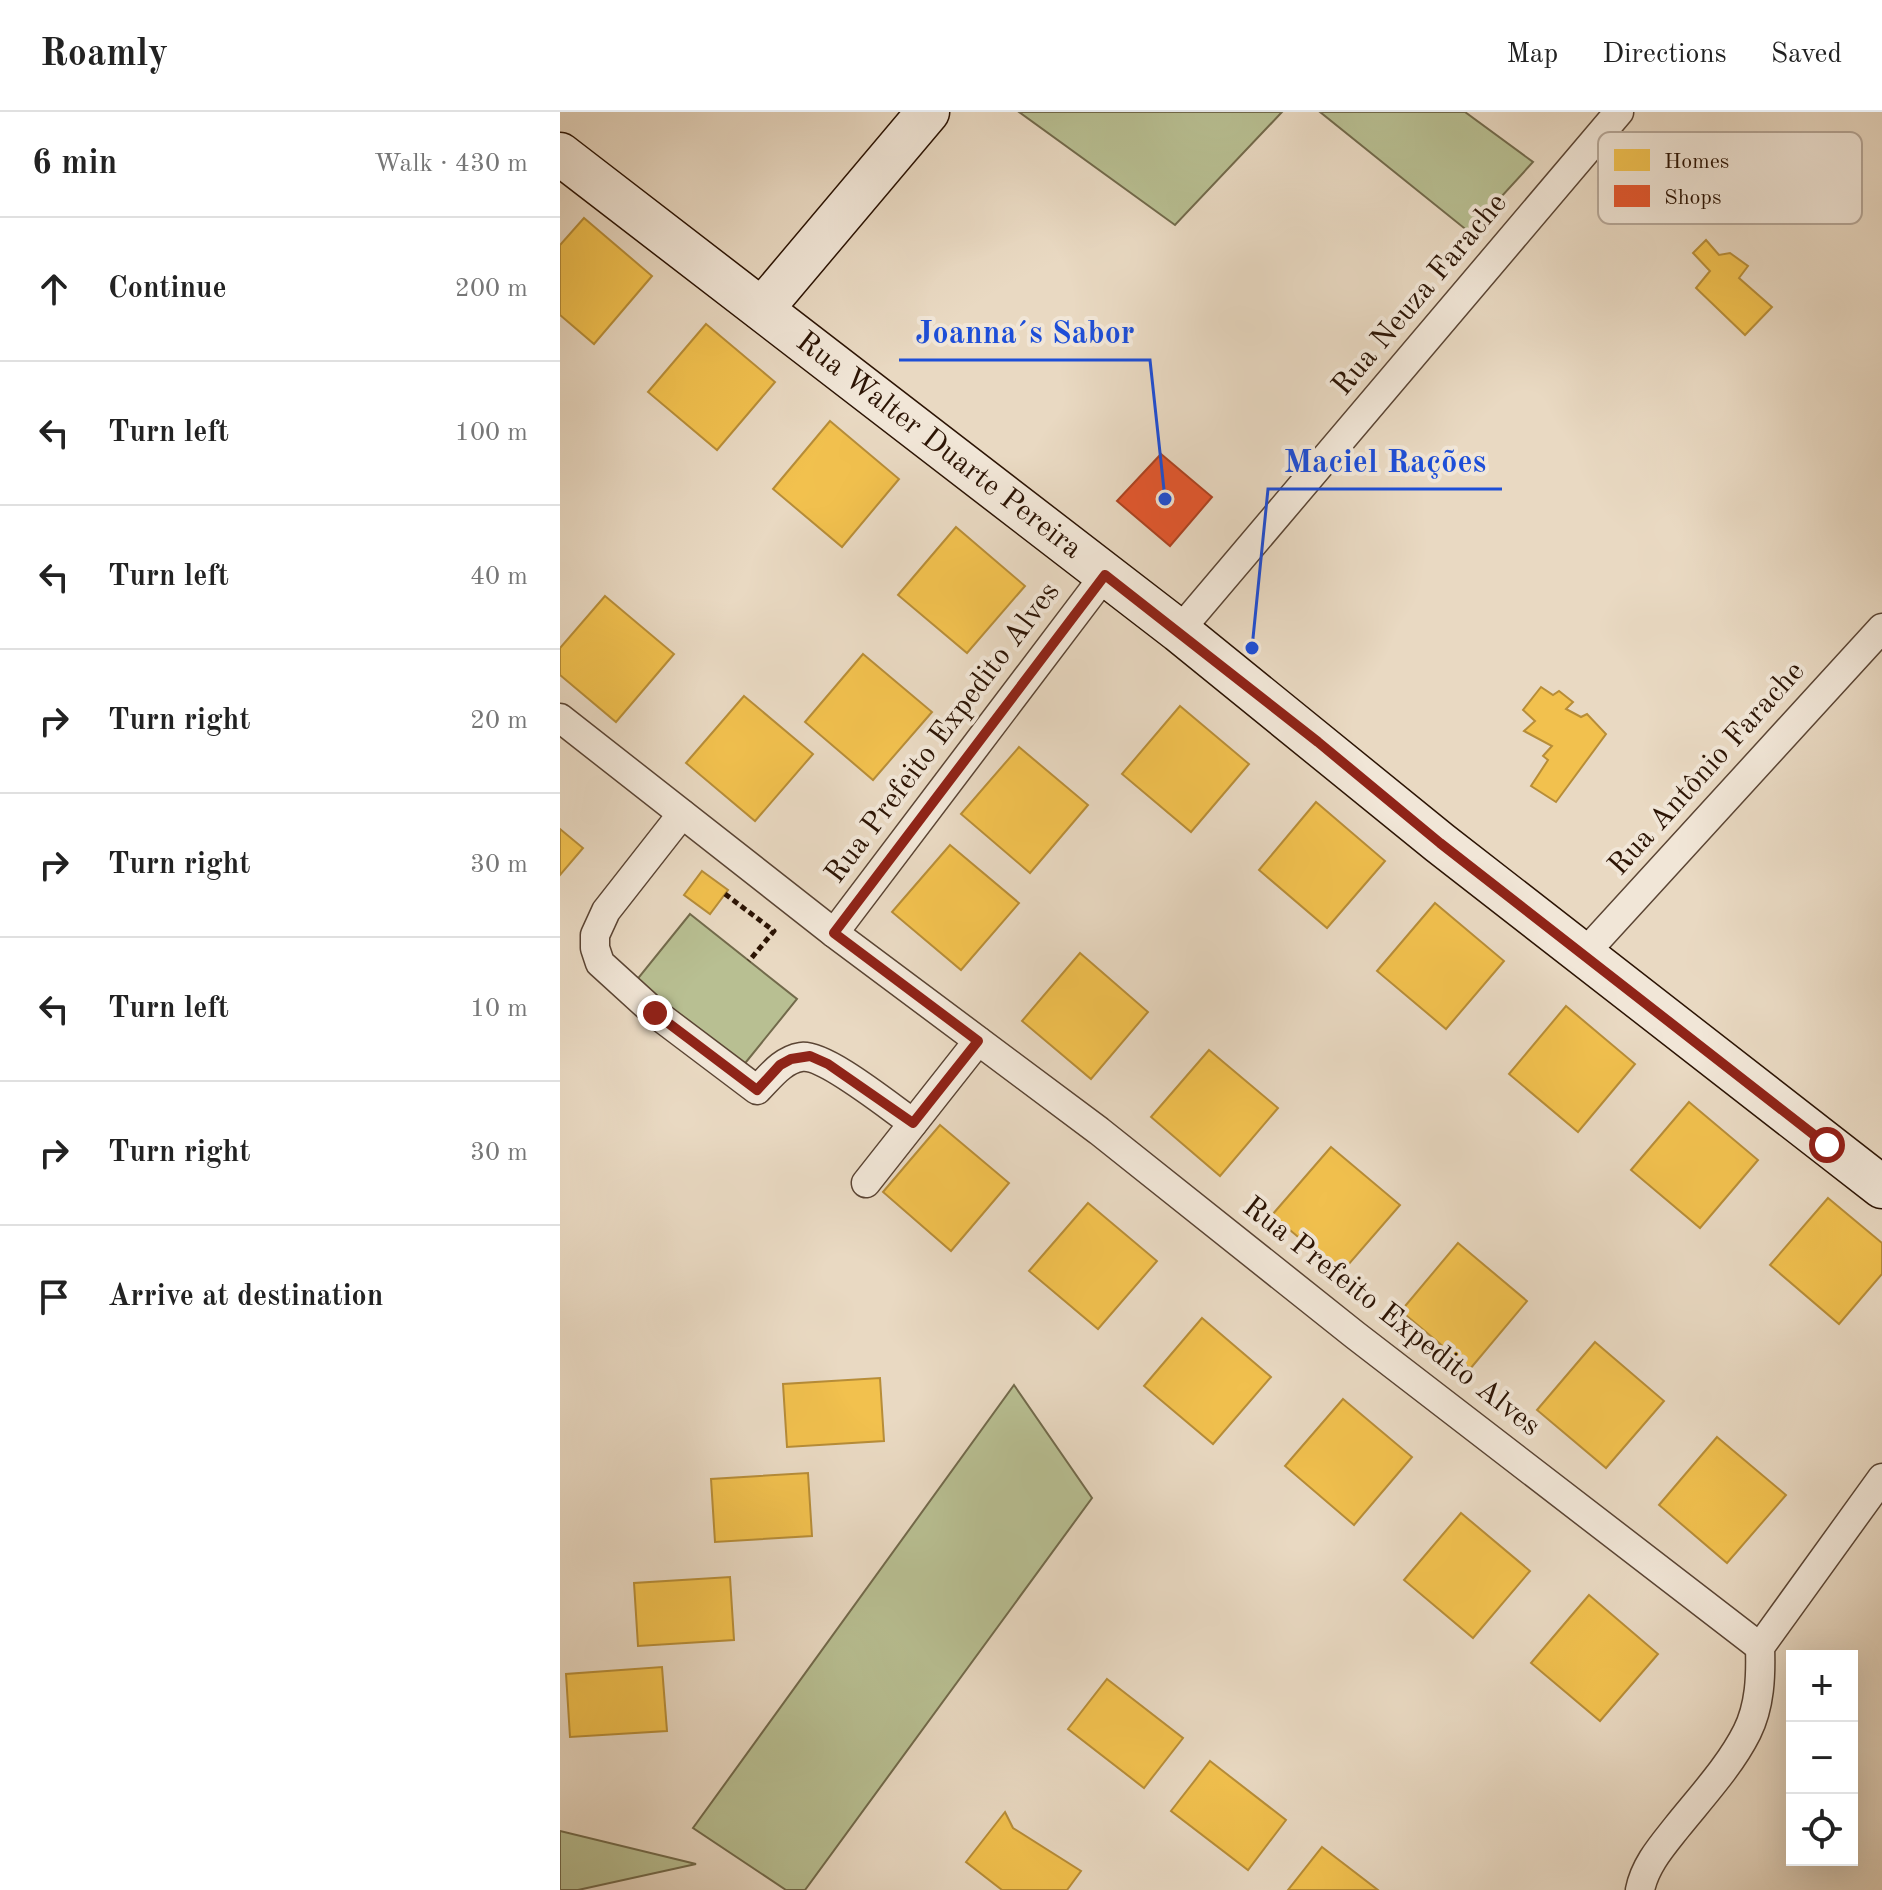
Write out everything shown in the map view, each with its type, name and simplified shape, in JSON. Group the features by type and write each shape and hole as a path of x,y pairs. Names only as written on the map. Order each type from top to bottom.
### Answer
{"main road":[{"path":"762,309 928,112"},
{"name":"Rua Walter Duarte Pereira","path":"560,154 1179,631 1583,955 1882,1187"}],"street":[{"name":"Rua Neuza Farache","path":"1602,132 1619,112"},
{"name":"Rua Neuza Farache","path":"1179,631 1598,137"},
{"name":"Rua Prefeito Expedito Alves","path":"834,933 1105,575"},
{"name":"Rua Antônio Farache","path":"1583,955 1882,628"},
{"name":"Rua Prefeito Expedito Alves","path":"560,718 834,933 1099,1131 1355,1335 1760,1647"},
{"path":"682,814 612,902 600,922 595,935 600,963 655,1013 757,1090 780,1065 791,1059 810,1056 828,1064 913,1123"},
{"path":"866,1183 978,1041"},
{"path":"1640,1890 1648,1868 1661,1847 1748,1731 1761,1679 1760,1647 1882,1478"}],"path":[{"path":"725,894 774,931 749,961"}],"green space":[{"path":"1019,112 1282,112 1175,225"},
{"path":"1320,112 1465,112 1533,162 1469,232"},
{"path":"690,914 797,999 742,1067 635,982"},
{"path":"1014,1385 1092,1498 805,1890 786,1890 693,1828"},
{"path":"560,1831 696,1864 578,1890 560,1890"}],"building: Homes":[{"path":"584,218 652,276 594,344 560,315 560,245"},
{"path":"1706,240 1719,255 1730,253 1748,266 1739,278 1772,307 1745,335 1696,288 1710,271 1693,253"},
{"path":"706,324 775,382 717,450 648,392"},
{"path":"830,421 899,479 842,547 773,489"},
{"path":"956,527 1025,586 967,653 898,595"},
{"path":"605,596 674,654 616,722 560,675 560,648"},
{"path":"863,654 932,712 873,780 805,722"},
{"path":"1541,687 1553,695 1559,691 1573,702 1566,709 1581,717 1587,714 1606,734 1556,802 1531,786 1548,760 1543,756 1552,746 1524,731 1535,721 1523,710"},
{"path":"744,696 813,754 755,821 686,763"},
{"path":"1180,706 1249,764 1191,832 1122,774"},
{"path":"1019,747 1088,805 1030,873 961,814"},
{"path":"1316,802 1385,861 1327,928 1259,870"},
{"path":"560,829 583,848 560,875"},
{"path":"950,845 1019,903 961,970 892,912"},
{"path":"702,871 728,890 710,914 684,895"},
{"path":"1435,903 1504,961 1446,1029 1377,971"},
{"path":"1080,953 1148,1012 1091,1079 1022,1021"},
{"path":"1566,1006 1635,1064 1578,1132 1509,1074"},
{"path":"1209,1050 1278,1108 1220,1176 1151,1117"},
{"path":"1689,1102 1758,1160 1700,1228 1631,1170"},
{"path":"940,1125 1009,1183 951,1251 883,1192"},
{"path":"1331,1147 1400,1205 1341,1273 1272,1215"},
{"path":"1828,1198 1882,1243 1882,1274 1839,1324 1770,1265"},
{"path":"1088,1203 1157,1261 1098,1329 1029,1271"},
{"path":"1458,1243 1527,1301 1470,1369 1401,1311"},
{"path":"1202,1318 1271,1377 1213,1444 1144,1386"},
{"path":"1595,1342 1664,1401 1606,1468 1537,1410"},
{"path":"880,1378 884,1441 787,1447 783,1384"},
{"path":"1343,1399 1412,1457 1354,1525 1285,1466"},
{"path":"1717,1437 1786,1495 1727,1563 1659,1505"},
{"path":"808,1473 812,1536 715,1542 711,1479"},
{"path":"1461,1513 1530,1571 1473,1638 1404,1580"},
{"path":"730,1577 734,1640 638,1646 634,1583"},
{"path":"1589,1595 1658,1654 1600,1721 1531,1663"},
{"path":"662,1667 667,1731 570,1737 566,1674"},
{"path":"1107,1679 1183,1738 1144,1788 1068,1729"},
{"path":"1210,1761 1286,1820 1248,1870 1171,1811"},
{"path":"1005,1812 1013,1828 1081,1871 1067,1890 1002,1890 966,1862"},
{"path":"1322,1847 1378,1890 1288,1890"}],"building: Shops":[{"path":"1161,454 1212,497 1170,546 1117,501"}],"place":[{"name":"Joanna´s Sabor","path":"1165,499"},
{"name":"Maciel Rações","path":"1252,648"}],"route":[{"path":"655,1013 757,1090 780,1065 791,1059 810,1056 828,1064 913,1123 978,1041 834,933 1105,575 1318,742 1440,843 1827,1145"}]}
